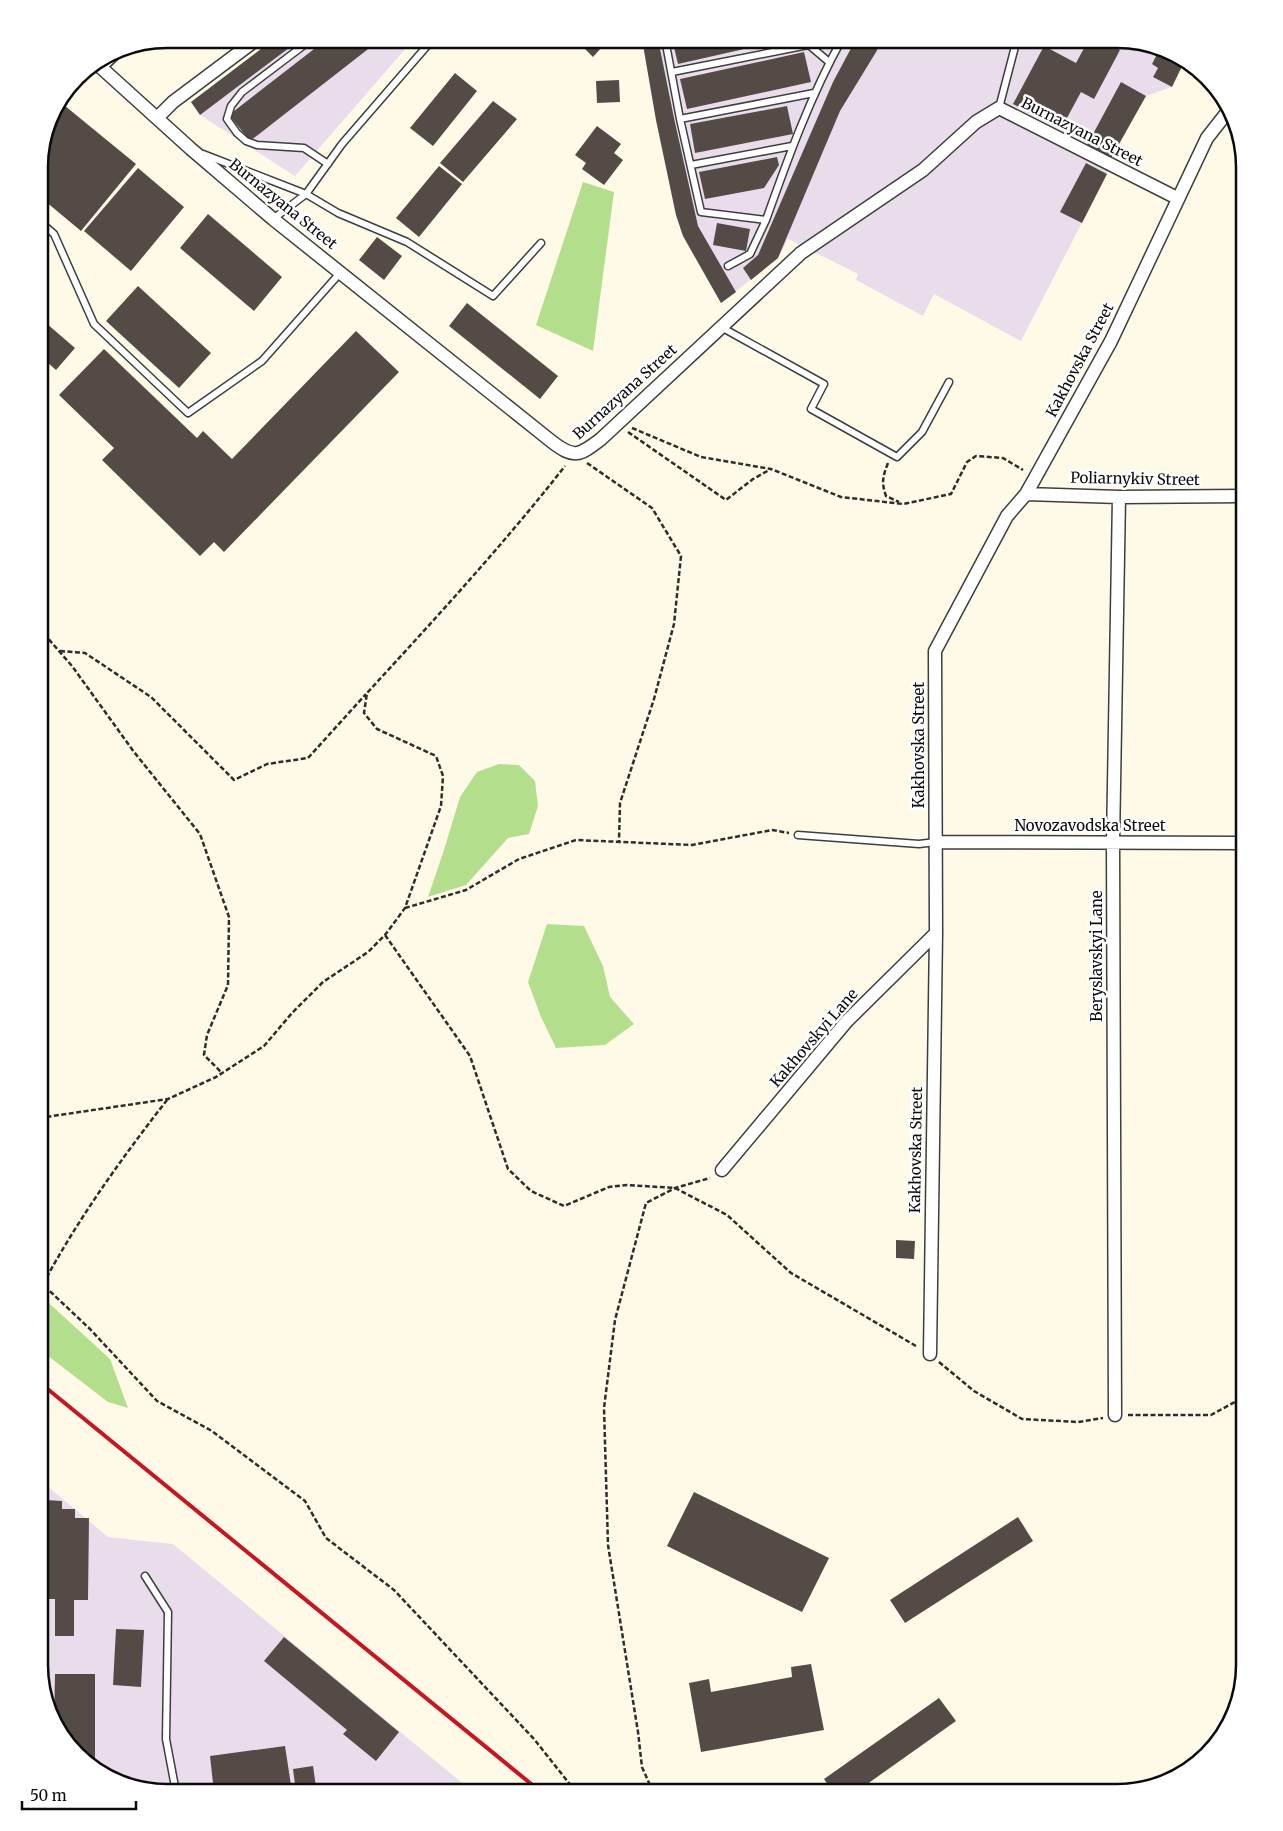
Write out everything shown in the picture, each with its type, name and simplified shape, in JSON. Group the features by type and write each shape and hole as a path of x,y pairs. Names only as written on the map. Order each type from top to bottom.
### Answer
{"street":[{"path":"157,118 173,102 245,48"},
{"name":"Burnazyana Street","path":"101,67 191,149 273,219 562,449 574,454 589,448 801,253 924,170 976,122 999,108 1177,198"},
{"name":"Kakhovska Street","path":"930,1354 936,933 935,651 1007,516 1026,494 1036,478 1111,341 1207,138 1224,116"},
{"name":"Poliarnykiv Street","path":"1026,494 1119,497 1236,496"},
{"name":"Beryslavskyi Lane","path":"1115,1415 1113,842 1119,497"},
{"name":"Novozavodska Street","path":"936,842 1236,843"},
{"name":"Kakhovskyi Lane","path":"722,1170 847,1021 936,933"}],"lane":[{"path":"300,48 242,92 231,106 227,119 246,140 257,145 304,148 328,164"},
{"path":"273,219 306,194 342,144 424,48"},
{"path":"667,48 680,119 701,212 766,220"},
{"path":"672,72 793,48"},
{"path":"812,48 829,62"},
{"path":"728,266 750,254 766,220 792,146 814,93 837,48"},
{"path":"999,108 1015,48"},
{"path":"680,119 814,93"},
{"path":"691,165 792,146"},
{"path":"191,149 306,194 338,213 407,242 494,296 541,243"},
{"path":"48,229 54,234 94,324 188,413 262,361 341,272"},
{"path":"720,327 824,384 811,409 896,457 922,432 949,382"},
{"path":"798,835 919,844 936,842"},
{"path":"145,1576 168,1612 166,1739 174,1783"}],"path":[{"path":"616,424 640,431 701,456 771,469 841,497 903,504 951,494 967,462 976,456 1003,458 1036,478"},
{"path":"616,424 726,500 753,479 771,469"},
{"path":"59,650 85,652 151,697 234,780 267,764 308,758 471,579 529,512 574,454 652,508 681,556 674,624 654,699 620,803 619,841"},
{"path":"892,455 882,477 882,485 886,496 903,504"},
{"path":"48,638 72,666 134,752 200,834 229,916 228,986 207,1035 204,1056 222,1073"},
{"path":"48,1117 105,1110 168,1099 222,1073 264,1046 292,1013 323,982 368,952 385,935 405,908 441,806 443,776 436,756 377,729 364,713 367,693"},
{"path":"405,908 466,890 519,860 576,840 692,845 772,830 798,835"},
{"path":"385,935 470,1056 508,1169 531,1191 564,1206 609,1187 627,1185 676,1188 727,1214 791,1273 930,1354 974,1391 1022,1419 1078,1422 1115,1415 1211,1415 1236,1401"},
{"path":"48,1275 62,1250 121,1160 168,1099"},
{"path":"649,1784 642,1767 608,1545 604,1408 614,1320 646,1203 676,1188 707,1179 722,1170"},
{"path":"48,1289 90,1329 157,1401 212,1431 305,1501 326,1538 394,1590 534,1739 569,1783"}],"shaded area":[{"path":"264,48 406,48 295,176 200,115 191,102"},
{"path":"644,48 1124,48 1157,55 1152,64 1158,68 1153,77 1172,87 1146,96 1110,160 1107,174 1021,341 934,294 923,316 856,280 858,274 788,239 778,258 721,303 683,236 676,215 656,120"},
{"path":"48,1487 108,1537 173,1544 462,1783 159,1783 128,1777 100,1763 88,1754 63,1724 52,1695 49,1680"}],"green space":[{"path":"583,182 614,192 593,351 536,325"},
{"path":"499,764 519,765 535,781 538,806 529,834 508,838 466,885 428,897 460,797 477,772"},
{"path":"547,924 584,926 603,966 610,997 634,1024 605,1045 556,1048 541,1017 528,982"},
{"path":"48,1302 110,1359 128,1408 108,1402 48,1356"}],"building":[{"path":"262,48 289,48 200,115 191,102"},
{"path":"315,48 369,48 250,141 229,115"},
{"path":"584,48 601,48 593,57"},
{"path":"644,48 660,48 698,226 736,292 721,303 683,236 676,215 656,120"},
{"path":"674,48 749,48 678,64"},
{"path":"851,48 878,48 840,111 778,258 751,280 743,268 758,255 833,82"},
{"path":"1043,48 1048,48 1076,63 1084,48 1116,48 1120,50 1094,99 1081,92 1061,129 1013,104"},
{"path":"804,52 811,82 687,109 680,79"},
{"path":"1157,55 1182,67 1172,87 1153,77 1158,68 1152,64"},
{"path":"455,73 477,91 433,146 410,128"},
{"path":"619,80 620,102 597,103 596,81"},
{"path":"1121,82 1146,96 1110,160 1086,147"},
{"path":"493,101 517,119 463,182 440,163"},
{"path":"64,105 136,164 81,231 48,204 50,143 54,128"},
{"path":"787,106 793,134 695,153 690,124"},
{"path":"597,126 621,144 614,153 623,160 604,185 582,169 586,163 575,155"},
{"path":"777,157 779,165 764,188 705,199 699,172"},
{"path":"1086,163 1107,174 1082,223 1060,212"},
{"path":"439,166 462,184 419,237 396,218"},
{"path":"138,168 184,207 131,271 84,231"},
{"path":"208,214 282,277 254,311 180,248"},
{"path":"717,223 750,229 746,251 713,245"},
{"path":"377,237 402,256 384,280 359,260"},
{"path":"138,286 211,353 179,388 106,321"},
{"path":"467,303 558,376 540,399 449,326"},
{"path":"48,325 75,348 56,370 48,363"},
{"path":"356,331 399,372 224,552 214,542 200,556 102,460 114,448 59,395 104,349 197,438 203,431 232,459"},
{"path":"896,1240 915,1241 914,1259 896,1258"},
{"path":"694,1492 829,1558 802,1612 667,1546"},
{"path":"48,1500 62,1501 62,1509 75,1509 75,1518 89,1518 88,1600 74,1600 74,1636 55,1636 55,1599 48,1599"},
{"path":"1018,1517 1033,1541 905,1623 890,1600"},
{"path":"116,1629 144,1630 141,1687 113,1685"},
{"path":"284,1637 399,1732 376,1761 343,1734 347,1730 264,1661"},
{"path":"811,1664 824,1730 701,1752 689,1683 709,1679 711,1692 792,1677 791,1667"},
{"path":"55,1674 95,1674 95,1759 72,1737 63,1724 54,1702"},
{"path":"939,1698 956,1721 868,1784 827,1784 824,1779"},
{"path":"285,1746 291,1783 213,1783 210,1756"},
{"path":"313,1766 315,1783 295,1783 293,1769"}],"railway":[{"path":"48,1389 530,1783"}]}
